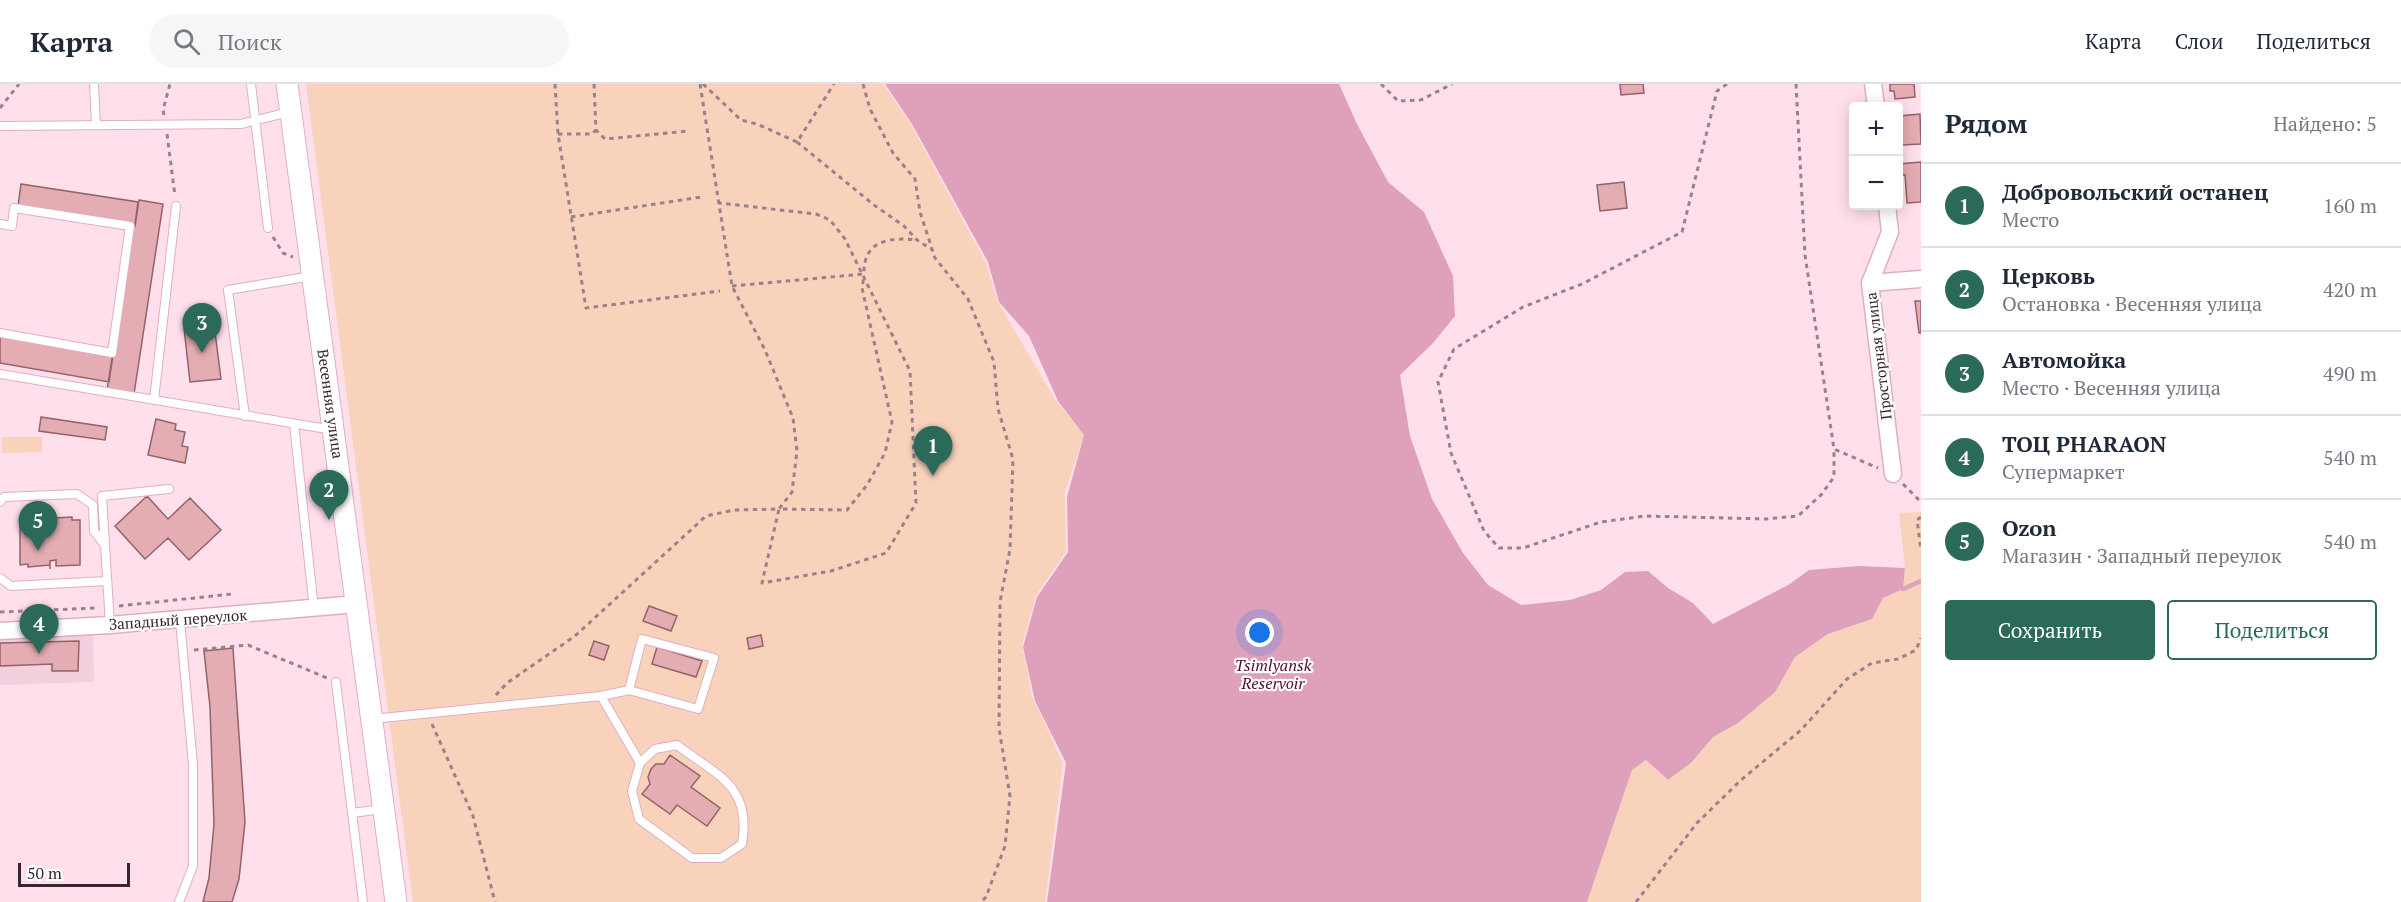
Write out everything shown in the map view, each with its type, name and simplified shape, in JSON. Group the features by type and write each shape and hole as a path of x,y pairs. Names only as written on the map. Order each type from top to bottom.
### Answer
{"street":[{"name":"Весенняя улица","path":"287,84 396,902"},
{"path":"1874,84 1876,102"},
{"name":"Просторная улица","path":"1887,210 1890,231 1870,283 1893,474"},
{"path":"1870,283 1921,279"},
{"name":"Западный переулок","path":"0,631 180,620 357,604"}],"lane":[{"path":"94,84 96,125"},
{"path":"251,84 268,228"},
{"path":"0,126 241,124 291,111"},
{"path":"154,400 176,206"},
{"path":"0,224 12,226 14,208 130,226 112,353 0,333"},
{"path":"245,416 228,290 312,270"},
{"path":"0,375 333,430"},
{"path":"294,424 314,609"},
{"path":"110,625 102,496 169,489"},
{"path":"0,502 4,497 77,494 93,505 94,531 105,545"},
{"path":"0,579 11,586 107,581"},
{"path":"179,902 193,866 193,765 180,620"},
{"path":"372,719 601,696 628,690 698,709 714,658 642,639 628,690"},
{"path":"336,682 363,902"},
{"path":"601,696 640,763 632,791 639,819 692,858 721,858 742,844 746,823 742,804 734,788 677,745 655,749 640,763"},
{"path":"352,813 384,809"}],"path":[{"path":"0,108 19,84"},
{"path":"170,84 163,110 176,206"},
{"path":"555,84 558,134 586,308 720,291"},
{"path":"594,84 596,130 605,139 689,131"},
{"path":"701,84 741,120 757,124 797,142 874,205 904,226 917,240 932,249"},
{"path":"701,84 719,203 732,286 765,350 793,418 797,452 792,492 779,509 762,583 831,571 886,553 916,503 910,371 864,274 845,239 830,220 816,214 719,203"},
{"path":"797,142 834,84"},
{"path":"862,84 870,109 893,153 915,179 920,212 935,258 968,299 994,362 998,410 1013,459 1010,549 1000,614 999,728 1010,796 1005,846 986,897 981,902"},
{"path":"1381,84 1398,101 1421,100 1452,84"},
{"path":"1727,84 1717,91 1682,232 1582,284 1523,307 1454,349 1438,382 1451,453 1484,531 1498,548 1523,548 1601,522 1644,516 1766,519 1798,516 1821,495 1834,477 1834,449 1805,255 1796,84"},
{"path":"558,134 592,134 596,130"},
{"path":"571,217 701,197"},
{"path":"268,228 283,253 312,270"},
{"path":"485,707 507,683 575,636 706,516 734,510 847,510 867,485 885,453 892,422 862,288 864,264 871,249 883,240 917,240"},
{"path":"732,286 864,274"},
{"path":"1834,449 1893,474 1921,502"},
{"path":"1921,517 1917,520 1917,531 1921,550"},
{"path":"1636,902 1698,823 1741,780 1802,730 1847,679 1872,663 1898,659 1916,650 1921,638"},
{"path":"183,651 248,645 336,682"},
{"path":"427,714 473,816 495,902"}],"shaded area":[{"path":"306,84 883,84 910,123 986,263 998,302 1056,401 1084,434 1065,492 1066,552 1036,595 1022,645 1032,696 1063,763 1045,902 413,902"},
{"path":"2,437 42,437 42,452 2,453"},
{"path":"1921,512 1921,902 1587,902 1632,770 1646,760 1667,780 1692,762 1713,737 1738,723 1774,692 1795,657 1828,634 1872,619 1883,598 1903,589 1905,568 1899,513"},
{"path":"93,631 94,682 0,685 0,635"}],"water":[{"name":"Tsimlyansk Reservoir","path":"885,84 1339,84 1388,182 1424,212 1453,276 1455,316 1433,343 1400,375 1410,436 1432,499 1463,553 1488,585 1521,605 1570,600 1601,590 1625,572 1648,571 1668,588 1693,603 1713,624 1790,584 1809,570 1859,566 1905,568 1903,589 1883,598 1872,619 1828,634 1795,657 1775,692 1738,723 1713,737 1692,762 1668,780 1646,760 1632,770 1587,902 1047,902 1066,763 1035,701 1023,647 1037,597 1068,552 1067,497 1084,435 1058,401 1029,336 999,302 988,262 912,124"}],"building":[{"path":"1620,84 1643,84 1644,93 1621,95"},
{"path":"1890,84 1914,84 1915,97 1895,99 1894,91 1890,91"},
{"path":"1920,114 1921,144 1903,145 1903,116"},
{"path":"1921,162 1921,202 1907,203 1903,164"},
{"path":"1624,182 1627,208 1600,211 1597,185"},
{"path":"21,184 138,202 135,224 18,206"},
{"path":"139,200 163,204 134,394 107,390"},
{"path":"1915,301 1921,301 1921,333 1919,333"},
{"path":"214,324 221,379 190,382 184,328"},
{"path":"0,336 113,355 109,382 0,363"},
{"path":"41,417 107,427 105,440 39,431"},
{"path":"156,419 176,424 175,430 185,432 182,446 188,447 185,463 148,455"},
{"path":"147,496 168,519 190,498 221,530 189,560 168,538 145,559 115,526"},
{"path":"72,517 72,520 80,520 80,565 56,566 56,560 50,561 50,565 28,567 28,564 20,565 20,519 42,518 43,522 54,522 54,518"},
{"path":"649,606 677,616 671,631 643,621"},
{"path":"761,635 763,646 749,649 747,638"},
{"path":"79,641 78,671 52,671 52,664 0,666 0,643"},
{"path":"594,641 609,646 604,660 589,655"},
{"path":"657,647 702,661 696,677 652,664"},
{"path":"233,648 245,822 239,879 232,902 203,902 209,878 214,824 210,707 204,651"},
{"path":"670,755 700,776 691,787 720,808 707,826 677,805 670,814 642,794 650,784 648,777 651,769 656,764 664,764"}],"waterway":[{"path":"1903,589 1921,581"}],"place":[{"name":"Автомойка","path":"202,353"},
{"name":"Добровольский останец","path":"933,476"},
{"name":"Церковь","path":"329,520"},
{"name":"Ozon","path":"38,551"},
{"name":"ТОЦ PHARAON","path":"39,654"}]}
